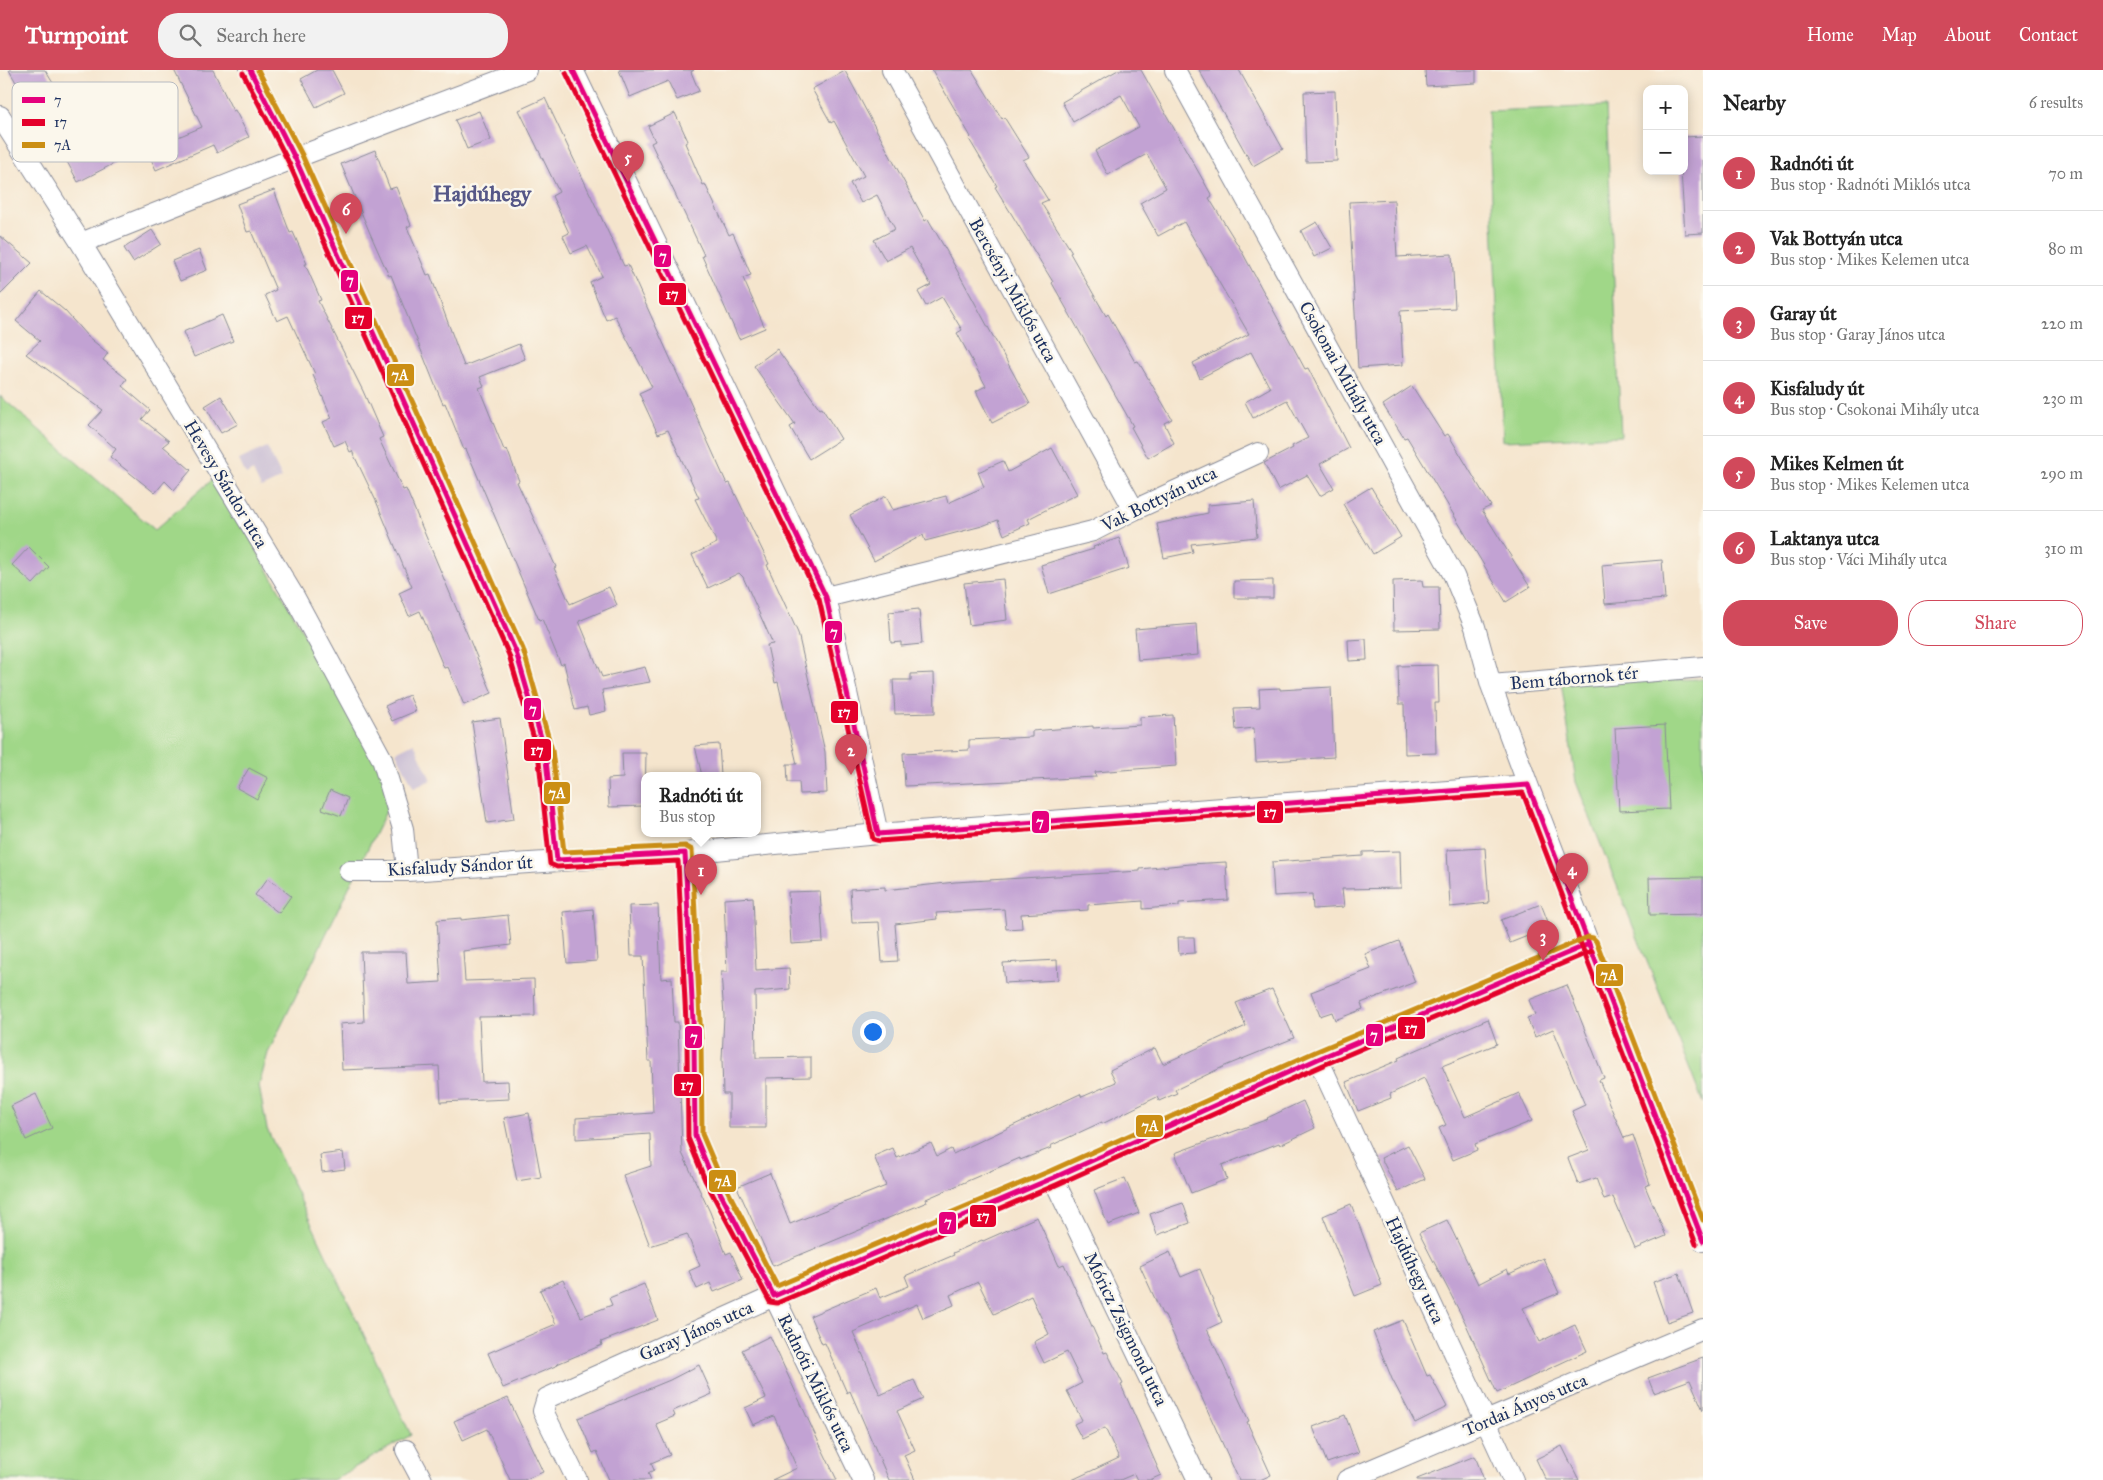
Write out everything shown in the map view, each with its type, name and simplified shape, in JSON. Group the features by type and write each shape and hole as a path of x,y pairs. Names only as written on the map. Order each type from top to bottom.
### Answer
{"street":[{"path":"250,70 295,158 516,652 545,751 557,860"},
{"path":"82,244 295,158 527,70"},
{"path":"572,70 826,597 878,834"},
{"name":"Bercsényi Miklós utca","path":"892,70 1134,510"},
{"name":"Csokonai Mihály utca","path":"1176,70 1454,576 1475,627 1491,685"},
{"name":"Hevesy Sándor utca","path":"0,116 12,135"},
{"name":"Hevesy Sándor utca","path":"29,162 82,244 295,598 382,759 403,829 407,871"},
{"name":"Vak Bottyán utca","path":"826,597 1093,531 1258,453"},
{"name":"Bem tábornok tér","path":"1528,785 1491,685 1703,667"},
{"path":"1528,785 1703,1241"},
{"name":"Kisfaludy Sándor út","path":"349,871 407,871 685,853 878,834 1528,785"},
{"name":"Radnóti Miklós utca","path":"685,853 694,1042 695,1136 712,1177 774,1296 863,1480"},
{"name":"Garay János utca","path":"577,1480 543,1411 547,1398 774,1296 1053,1178 1318,1059 1589,944"},
{"name":"Hajdúhegy utca","path":"1318,1059 1513,1480"},
{"name":"Móricz Zsigmond utca","path":"1053,1178 1198,1480"},
{"name":"Tordai Ányos utca","path":"1346,1480 1703,1329"},
{"path":"406,1450 422,1480"}],"shaded area":[{"path":"267,447 282,478 261,488 253,471 246,475 239,460"},
{"path":"414,743 431,780 414,788 396,752"}],"green space":[{"path":"1606,106 1621,436 1503,441 1488,111"},
{"path":"0,396 155,530 215,477 395,793 268,1053 259,1086 267,1129 411,1435 333,1480 0,1480"},
{"path":"1703,679 1703,1103 1576,782 1561,681"}],"building":[{"path":"9,70 45,70 52,82 16,82"},
{"path":"174,70 213,70 233,111 235,110 249,137 217,153 213,145 178,160 178,137 202,127"},
{"path":"317,70 332,70 344,93 316,107 301,79"},
{"path":"619,70 694,70 691,72 699,91 677,100 668,81 630,97"},
{"path":"932,70 972,70 1002,119 1004,117 1029,157 1023,160 1048,200 1041,203 1072,252 1070,253 1106,316 1108,314 1135,362 1138,361 1172,419 1164,423 1174,443 1148,458 1131,427 1133,426 1053,282 995,187 997,186 969,139 971,137"},
{"path":"1118,70 1141,70 1212,196 1209,198 1241,250 1305,369 1308,368 1349,448 1320,464 1334,488 1320,496 1307,475 1278,490 1264,463 1308,438 1287,400 1253,418 1245,402 1270,388 1251,352 1200,378 1193,363 1249,334 1184,222 1158,236 1140,203 1166,188 1147,154 1108,175 1095,151 1139,127 1121,95 1073,122 1062,102"},
{"path":"1199,70 1239,70 1283,149 1253,166"},
{"path":"1425,70 1476,70 1476,83 1426,86"},
{"path":"845,71 925,221 928,219 946,250 1030,404 992,423 976,391 986,386 957,333 962,330 942,297 926,306 918,292 931,285 910,248 886,261 874,240 895,229 877,195 861,203 850,183 864,176 834,121 831,123 812,89"},
{"path":"1335,91 1337,161 1306,162 1304,92"},
{"path":"545,98 624,266 628,265 727,484 730,483 769,564 767,565 798,633 825,752 827,793 800,794 799,782 788,782 787,764 797,764 778,682 775,683 767,645 773,644 743,577 739,573 708,588 692,555 717,543 695,499 699,498 668,430 658,434 639,393 652,387 615,316 606,320 590,282 602,276 587,246 571,253 563,236 569,233 552,196 559,192 519,110"},
{"path":"479,111 491,140 467,149 455,120"},
{"path":"675,113 688,141 685,143 703,185 705,184 729,235 733,233 751,275 743,278 765,328 739,339 702,256 704,255 651,143 655,141 648,126"},
{"path":"1703,136 1703,233 1685,234 1681,175 1688,175 1688,137"},
{"path":"375,150 390,189 396,187 411,225 407,227 427,275 430,274 464,366 519,344 525,359 480,377 484,386 479,388 504,450 507,449 519,481 517,482 556,567 554,568 570,604 609,587 617,605 579,621 602,677 645,667 650,682 602,690 606,711 589,715 587,707 575,710 564,663 561,665 542,619 539,620 466,449 464,450 445,403 443,404 391,275 389,276 341,164"},
{"path":"67,162 114,162 115,163 78,182"},
{"path":"152,162 174,162 156,170"},
{"path":"274,190 290,233 293,232 307,264 305,264 321,300 318,301 363,391 383,437 379,439 403,490 406,489 492,693 464,705 448,667 444,668 420,611 409,616 399,593 412,587 376,501 352,451 350,452 345,441 334,446 323,422 332,418 313,375 315,374 288,316 277,321 265,295 276,290 251,231 247,232 237,204"},
{"path":"1394,200 1397,257 1452,254 1455,308 1400,311 1403,365 1358,368 1349,202"},
{"path":"1317,222 1332,248 1314,257 1301,231"},
{"path":"152,230 161,244 133,262 124,248"},
{"path":"0,236 32,263 0,295"},
{"path":"199,250 207,270 180,281 172,261"},
{"path":"41,291 65,311 87,336 108,353 103,360 127,379 122,386 150,410 142,419 169,441 163,446 191,470 174,490 165,481 155,493 110,457 116,449 89,425 103,410 26,354 40,341 16,321"},
{"path":"222,315 233,341 194,357 183,332"},
{"path":"777,349 820,409 822,408 841,439 809,459 790,427 795,424 754,366"},
{"path":"1412,386 1444,436 1448,434 1491,506 1482,510 1530,587 1506,602 1407,437 1404,438 1383,405"},
{"path":"221,396 238,424 221,433 205,406"},
{"path":"1052,448 1077,494 1028,519 1030,523 1004,535 998,520 925,541 923,535 874,561 850,515 886,496 893,510 946,496 948,503 984,487 978,472 1003,461 1008,472"},
{"path":"1371,487 1401,537 1373,554 1343,504"},
{"path":"1254,501 1257,537 1191,544 1193,552 1164,558 1157,524 1208,513 1208,505"},
{"path":"1119,538 1129,568 1049,594 1041,565 1094,549 1093,547"},
{"path":"29,547 49,567 33,584 12,565"},
{"path":"1662,560 1665,599 1605,604 1602,565"},
{"path":"1003,579 1007,620 969,625 964,583"},
{"path":"1273,580 1273,598 1234,598 1234,581"},
{"path":"1422,580 1423,587 1439,587 1440,629 1394,630 1393,581"},
{"path":"919,609 922,644 901,646 901,642 891,643 889,612"},
{"path":"1196,624 1198,655 1138,660 1135,629"},
{"path":"1366,639 1367,660 1349,661 1348,640"},
{"path":"1438,665 1439,703 1435,703 1436,753 1405,754 1404,704 1399,704 1398,666"},
{"path":"934,673 935,713 895,714 893,680 911,680 911,674"},
{"path":"1331,687 1334,757 1256,762 1254,728 1236,730 1234,708 1260,707 1259,689 1280,688 1280,690"},
{"path":"409,695 416,711 392,721 385,706"},
{"path":"1173,715 1176,766 1095,772 1096,777 905,786 903,753 969,750 969,740 1032,737 1032,731 1093,726 1093,728 1140,725 1140,717"},
{"path":"500,718 514,819 487,823 472,722"},
{"path":"1665,725 1669,809 1619,811 1615,728"},
{"path":"719,744 721,772 701,772 695,746"},
{"path":"622,753 646,753 646,772 641,772 641,806 609,807 608,779 623,778"},
{"path":"249,768 268,778 257,799 237,788"},
{"path":"330,790 348,798 341,816 322,809"},
{"path":"1485,848 1489,903 1450,907 1447,850"},
{"path":"1400,851 1401,888 1342,889 1344,907 1313,909 1312,894 1274,896 1272,862 1363,856 1363,852"},
{"path":"1226,862 1228,900 1179,903 1179,906 1143,909 1143,901 1088,905 1088,910 1021,914 1022,928 1006,929 1004,909 936,913 937,919 895,924 898,961 882,962 879,922 852,923 850,889 885,887 885,890 955,882 1140,871 1140,869"},
{"path":"1703,877 1703,914 1650,915 1649,878"},
{"path":"268,878 291,896 279,913 255,895"},
{"path":"820,891 823,942 791,944 788,892"},
{"path":"753,897 756,970 789,968 790,989 755,992 756,1058 811,1057 811,1077 766,1078 766,1128 729,1128 729,1094 723,1094 722,1059 724,1016 721,972 727,972 724,899"},
{"path":"1541,904 1550,927 1510,943 1501,920"},
{"path":"658,905 661,979 672,978 674,1022 678,1022 682,1153 710,1212 726,1254 731,1252 743,1280 714,1292 710,1283 697,1289 689,1271 700,1266 687,1234 650,1246 623,1175 651,1166 650,1134 576,1139 576,1118 653,1113 651,1061 648,1061 643,956 631,956 629,906"},
{"path":"593,909 597,961 567,963 563,912"},
{"path":"508,915 511,945 463,951 465,981 534,979 535,1016 479,1017 482,1082 508,1081 509,1099 441,1102 439,1066 342,1070 340,1024 364,1022 361,952 406,952 408,984 441,982 437,920 461,918 461,920"},
{"path":"1178,937 1194,937 1195,953 1179,954"},
{"path":"1399,941 1415,982 1361,1003 1363,1009 1335,1020 1332,1012 1320,1016 1311,992 1371,969 1365,954"},
{"path":"1057,960 1058,980 1005,983 1003,963"},
{"path":"1567,985 1604,1078 1599,1080 1624,1138 1633,1135 1650,1184 1645,1186 1666,1236 1635,1249 1613,1197 1604,1200 1596,1178 1578,1184 1568,1158 1589,1150 1572,1111 1585,1105 1553,1029 1535,1037 1527,1018 1535,1015 1529,1000"},
{"path":"1272,989 1294,1038 1225,1066 1175,1090 1177,1093 1159,1101 1157,1097 1102,1124 1102,1122 1050,1146 1051,1148 1020,1160 1020,1158 926,1199 927,1202 773,1266 737,1187 770,1173 790,1224 886,1186 874,1156 893,1148 897,1158 931,1143 937,1156 951,1149 953,1154 1080,1094 1082,1097 1116,1082 1110,1070 1155,1048 1163,1064 1246,1026 1236,1003"},
{"path":"1488,1019 1497,1044 1442,1066 1465,1117 1519,1093 1532,1121 1475,1144 1477,1150 1453,1160 1439,1128 1446,1125 1424,1078 1390,1094 1391,1098 1358,1111 1346,1082"},
{"path":"36,1094 52,1128 26,1140 11,1106"},
{"path":"1303,1101 1315,1128 1280,1145 1279,1143 1222,1165 1227,1179 1191,1193 1175,1153 1268,1119"},
{"path":"529,1113 541,1177 517,1181 504,1118"},
{"path":"1408,1145 1425,1179 1398,1192 1381,1158"},
{"path":"343,1152 345,1169 322,1172 320,1155"},
{"path":"1125,1178 1139,1213 1108,1225 1094,1190"},
{"path":"1183,1203 1190,1223 1157,1235 1150,1214"},
{"path":"1351,1204 1382,1285 1355,1296 1323,1216"},
{"path":"1037,1217 1059,1266 1064,1264 1104,1353 1107,1352 1123,1384 1121,1385 1161,1475 1150,1480 1137,1480 1134,1474 1120,1480 1072,1480 1119,1458 1105,1428 1082,1439 1074,1424 1082,1420 1067,1391 1082,1383 1067,1352 1044,1363 1034,1342 1049,1334 1031,1296 994,1314 978,1282 950,1295 954,1305 923,1318 917,1304 853,1332 880,1395 914,1380 923,1399 897,1411 915,1450 904,1455 915,1480 889,1480 850,1391 847,1393 825,1343 822,1344 810,1316 876,1288 880,1298 909,1286 905,1276"},
{"path":"1447,1220 1478,1284 1507,1269 1509,1274 1543,1258 1559,1293 1523,1308 1539,1342 1575,1325 1587,1351 1497,1393 1465,1322 1419,1233"},
{"path":"1170,1252 1181,1277 1200,1269 1222,1322 1207,1329 1249,1421 1247,1422 1271,1475 1260,1480 1239,1480 1164,1314 1162,1314 1140,1266"},
{"path":"1679,1273 1693,1313 1667,1322 1653,1282"},
{"path":"563,1280 581,1317 612,1305 609,1298 644,1284 658,1320 601,1342 602,1345 503,1388 488,1353 556,1324 540,1290"},
{"path":"1403,1320 1427,1376 1430,1375 1447,1407 1415,1423 1392,1379 1373,1332"},
{"path":"770,1336 837,1480 772,1480 797,1468 774,1416 753,1425 745,1408 766,1398 742,1350"},
{"path":"1703,1358 1703,1410 1690,1380 1654,1393 1648,1378"},
{"path":"699,1365 712,1394 673,1411 675,1416 656,1424 670,1455 651,1463 654,1470 648,1473 651,1480 609,1480 597,1451 593,1453 578,1418 670,1380"},
{"path":"508,1398 543,1472 524,1480 510,1480 487,1429 463,1440 454,1421"},
{"path":"1345,1415 1359,1452 1327,1463 1313,1427"},
{"path":"1562,1446 1579,1480 1546,1480 1536,1459"},
{"path":"1475,1456 1484,1480 1417,1480 1417,1479"}],"transit line":[{"name":"7","path":"250,70 295,158 516,652 545,751 557,860 685,853 694,1042 695,1136 712,1177 774,1296 1053,1178 1318,1059 1589,944"},
{"name":"7A","path":"258,70 302,155 523,649 552,750 564,852 685,846 692,850 701,1042 702,1134 719,1174 777,1286 1050,1171 1315,1052 1588,937 1596,941 1703,1220"},
{"name":"7","path":"573,70 826,597 878,834"},
{"name":"17","path":"243,73 288,161 509,655 538,752 550,864 557,867 678,861 687,1042 688,1138 705,1180 770,1302 777,1303 1056,1185 1321,1066 1592,951"},
{"name":"17","path":"566,73 819,599 873,839 879,841 1523,793 1696,1244"},
{"name":"7","path":"1528,785 1703,1241"},
{"name":"7","path":"878,834 1528,785"}],"place":[{"name":"Mikes Kelmen út","path":"628,182"},
{"name":"Laktanya utca","path":"346,234"},
{"name":"Vak Bottyán utca","path":"851,775"},
{"name":"Kisfaludy út","path":"1572,894"},
{"name":"Radnóti út","path":"701,895"},
{"name":"Garay út","path":"1543,961"}],"district":[{"name":"Hajdúhegy","path":"482,193"}]}
